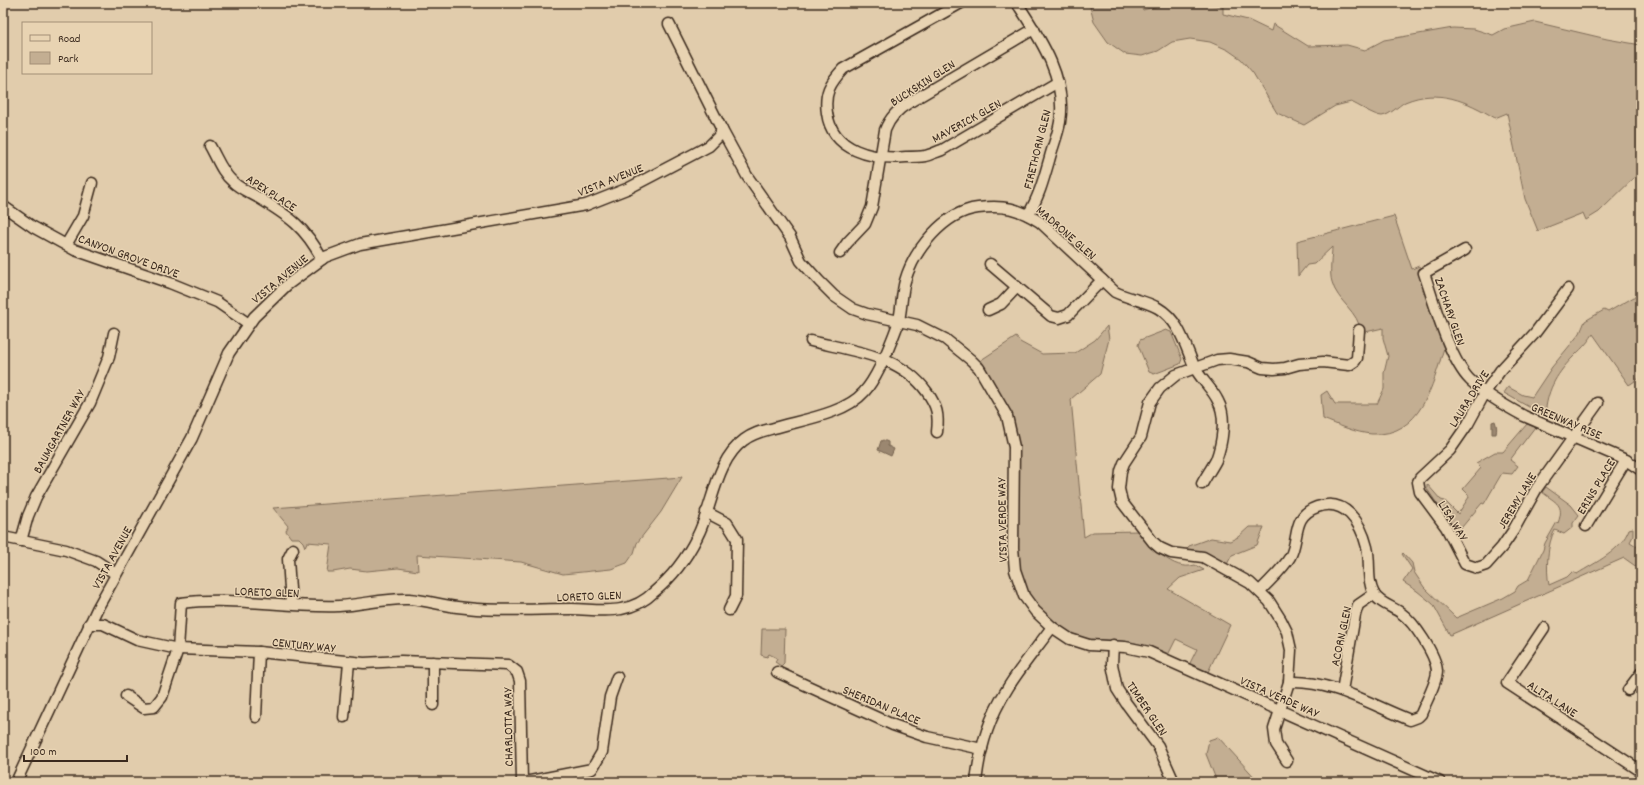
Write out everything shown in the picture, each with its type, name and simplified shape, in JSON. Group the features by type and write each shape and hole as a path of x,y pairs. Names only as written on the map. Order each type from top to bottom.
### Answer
{"street":[{"path":"880,157 868,155 849,147 836,137 828,122 826,103 831,82 843,69 851,64 960,3"},
{"name":"FIRETHORN GLEN","path":"1016,3 1034,29 1055,70 1061,103 1060,122 1041,190 1028,215"},
{"path":"669,24 722,130"},
{"name":"BUCKSKIN GLEN","path":"840,253 847,243 865,224 872,207 885,130 888,121 900,108 1034,29"},
{"name":"MAVERICK GLEN","path":"880,157 896,158 924,156 942,150 1058,82"},
{"name":"VISTA AVENUE","path":"16,782 90,624 116,574 192,438 229,352 254,317 287,285 322,259 360,244 586,205 629,188 709,146 718,137 722,130"},
{"name":"VISTA VERDE WAY","path":"722,130 746,176 790,237 802,261 834,296 853,308 867,314 917,325 945,339 979,368 1007,416 1014,446 1013,548 1015,570 1024,596 1035,611 1052,627 1070,639 1088,645 1113,646 1149,652 1440,782"},
{"name":"APEX PLACE","path":"210,146 224,171 233,182 283,212 298,225 314,244 322,259"},
{"path":"66,245 83,216 92,183"},
{"name":"CANYON GROVE DRIVE","path":"3,206 33,227 75,250 170,283 217,302 249,324"},
{"name":"MADRONE GLEN","path":"898,322 905,281 911,266 924,243 943,224 953,217 972,209 997,206 1017,209 1040,222 1115,292 1126,298 1140,301 1158,308 1174,322 1180,332 1195,368 1218,400 1222,409 1222,435 1216,461 1202,484"},
{"name":"ZACHARY GLEN","path":"1465,250 1424,273 1453,356 1470,380 1486,391"},
{"path":"990,264 1051,316 1059,318 1068,315 1102,280"},
{"path":"988,310 1001,304 1017,287"},
{"name":"LAURA DRIVE","path":"1418,482 1420,478 1450,450 1468,424 1486,391 1500,371 1535,334 1568,289"},
{"name":"LORETO GLEN","path":"178,649 181,604 204,601 339,606 394,599 410,599 460,607 620,610 642,602 656,590 676,568 698,535 728,457 740,443 755,433 845,406 864,392 873,379 883,359 898,322"},
{"path":"1288,761 1276,744 1274,729 1289,682 1291,650 1287,632 1269,601 1250,583 1203,557 1171,553 1160,548 1153,542 1122,502 1119,489 1121,471 1124,463 1141,437 1150,402 1160,388 1176,375 1217,360 1229,359 1248,362 1262,368 1274,369 1299,364 1323,362 1349,365 1355,362 1357,358 1359,330"},
{"name":"BAUMGARTNER WAY","path":"21,541 28,516 36,497 90,403 109,357 114,333"},
{"path":"811,341 883,359 903,368 922,386 936,407 939,417 937,432"},
{"name":"GREENWAY RISE","path":"1486,391 1508,408 1626,460 1641,470"},
{"name":"JEREMY LANE","path":"1474,567 1477,568 1486,565 1502,547 1513,531 1537,488 1598,403"},
{"name":"ERINS PLACE","path":"1586,526 1626,460"},
{"name":"LISA WAY","path":"1418,482 1420,492 1446,527 1465,564 1474,567"},
{"path":"1260,591 1290,558 1293,551 1296,531 1305,514 1318,507 1337,506 1346,509 1356,522 1366,546 1369,565 1369,582 1376,598 1402,614 1416,628 1433,656 1437,671 1435,680 1421,714 1418,718 1410,720 1342,691 1301,681 1289,682"},
{"path":"706,512 727,523 737,539 736,596 729,610"},
{"path":"3,537 66,550 96,561 116,574"},
{"path":"291,604 288,559 293,549"},
{"name":"ACORN GLEN","path":"1342,691 1358,605 1374,594"},
{"name":"CENTURY WAY","path":"90,624 103,624 137,640 178,649 259,652 349,662 433,662 508,665 517,672"},
{"path":"976,782 987,731 1003,696 1015,675 1052,627"},
{"name":"ALITA LANE","path":"1544,628 1507,683 1641,771"},
{"name":"TIMBER GLEN","path":"1113,646 1112,664 1118,689 1126,703 1158,746 1174,782"},
{"path":"126,696 144,708 154,707 162,697 178,649"},
{"path":"256,717 259,652"},
{"path":"344,717 349,662"},
{"path":"433,662 433,706"},
{"name":"CHARLOTTA WAY","path":"517,672 520,681 522,782"},
{"name":"SHERIDAN PLACE","path":"777,672 893,725 927,737 982,749"},
{"path":"1628,690 1641,673"},
{"path":"525,782 592,769 602,752 605,740 610,697 617,677"}],"green space":[{"path":"1089,3 1139,3 1143,10 1163,5 1203,3 1223,7 1223,14 1248,20 1271,31 1273,24 1308,46 1347,45 1365,50 1384,40 1453,28 1474,29 1493,35 1504,29 1535,22 1607,39 1641,45 1641,171 1599,212 1586,220 1583,213 1538,231 1525,199 1507,113 1495,118 1474,106 1452,98 1429,96 1405,102 1391,112 1382,116 1379,116 1351,102 1335,106 1304,125 1277,113 1253,73 1241,59 1228,50 1210,42 1190,39 1172,42 1158,51 1142,56 1125,54 1108,42 1094,22"},
{"path":"1394,216 1412,269 1419,266 1447,346 1455,364 1454,366 1444,348 1429,392 1422,406 1413,418 1402,427 1389,433 1372,434 1360,432 1323,419 1321,395 1327,391 1335,404 1377,404 1384,389 1384,373 1388,356 1383,338 1383,328 1361,333 1356,319 1338,295 1332,282 1332,247 1314,264 1307,265 1298,276 1297,241"},
{"path":"1634,297 1641,297 1641,377 1629,385 1593,334 1586,344 1561,371 1553,384 1546,407 1545,416 1504,393 1508,387 1523,395 1532,397 1552,367 1580,333 1585,321 1604,310 1608,312"},
{"path":"1107,326 1109,339 1100,374 1071,399 1084,537 1093,532 1138,531 1149,544 1171,561 1179,565 1195,565 1204,570 1180,578 1168,589 1230,625 1208,672 1189,665 1197,649 1176,639 1168,655 1151,647 1131,642 1088,639 1067,632 1049,620 1035,605 1018,575 1017,544 1019,460 1015,428 1005,403 981,360 1016,337 1020,342 1042,354 1075,353 1095,340"},
{"path":"1166,330 1171,332 1182,359 1180,364 1154,374 1149,372 1138,345 1140,340"},
{"path":"1527,424 1535,427 1510,460 1518,466 1512,474 1502,473 1484,504 1482,503 1457,533 1427,489 1427,484 1441,500 1445,501 1458,514 1469,497 1463,489 1481,468 1476,463 1495,452 1503,452"},
{"path":"682,477 661,512 637,543 634,553 627,563 611,569 563,574 521,562 417,555 418,571 398,568 367,571 350,569 327,572 331,544 307,542 305,547 299,538 291,538 286,531 288,526 273,508"},
{"path":"1546,487 1571,505 1579,515 1573,523 1573,527 1564,534 1555,530 1552,535 1548,557 1549,585 1567,577 1572,572 1577,574 1600,560 1614,550 1625,537 1629,529 1633,528 1633,536 1630,542 1641,549 1641,570 1624,558 1450,635 1433,604 1403,582 1412,569 1402,554 1403,553 1412,563 1414,572 1424,587 1456,618 1503,598 1515,591 1518,586 1528,580 1545,543 1557,522 1558,523 1560,508 1558,504 1542,492"},
{"path":"1249,527 1264,527 1257,545 1232,555 1226,566 1186,550 1189,546 1211,538 1230,541 1238,537"},
{"path":"762,629 785,629 784,663 781,666 775,662 777,658 769,654 767,657 761,655"},
{"path":"1218,737 1259,782 1217,782 1206,754 1209,740"}],"shaded area":[{"path":"1495,421 1497,428 1496,434 1492,434 1492,422"},
{"path":"883,440 888,442 888,446 894,449 891,456 878,450 881,441"}]}
